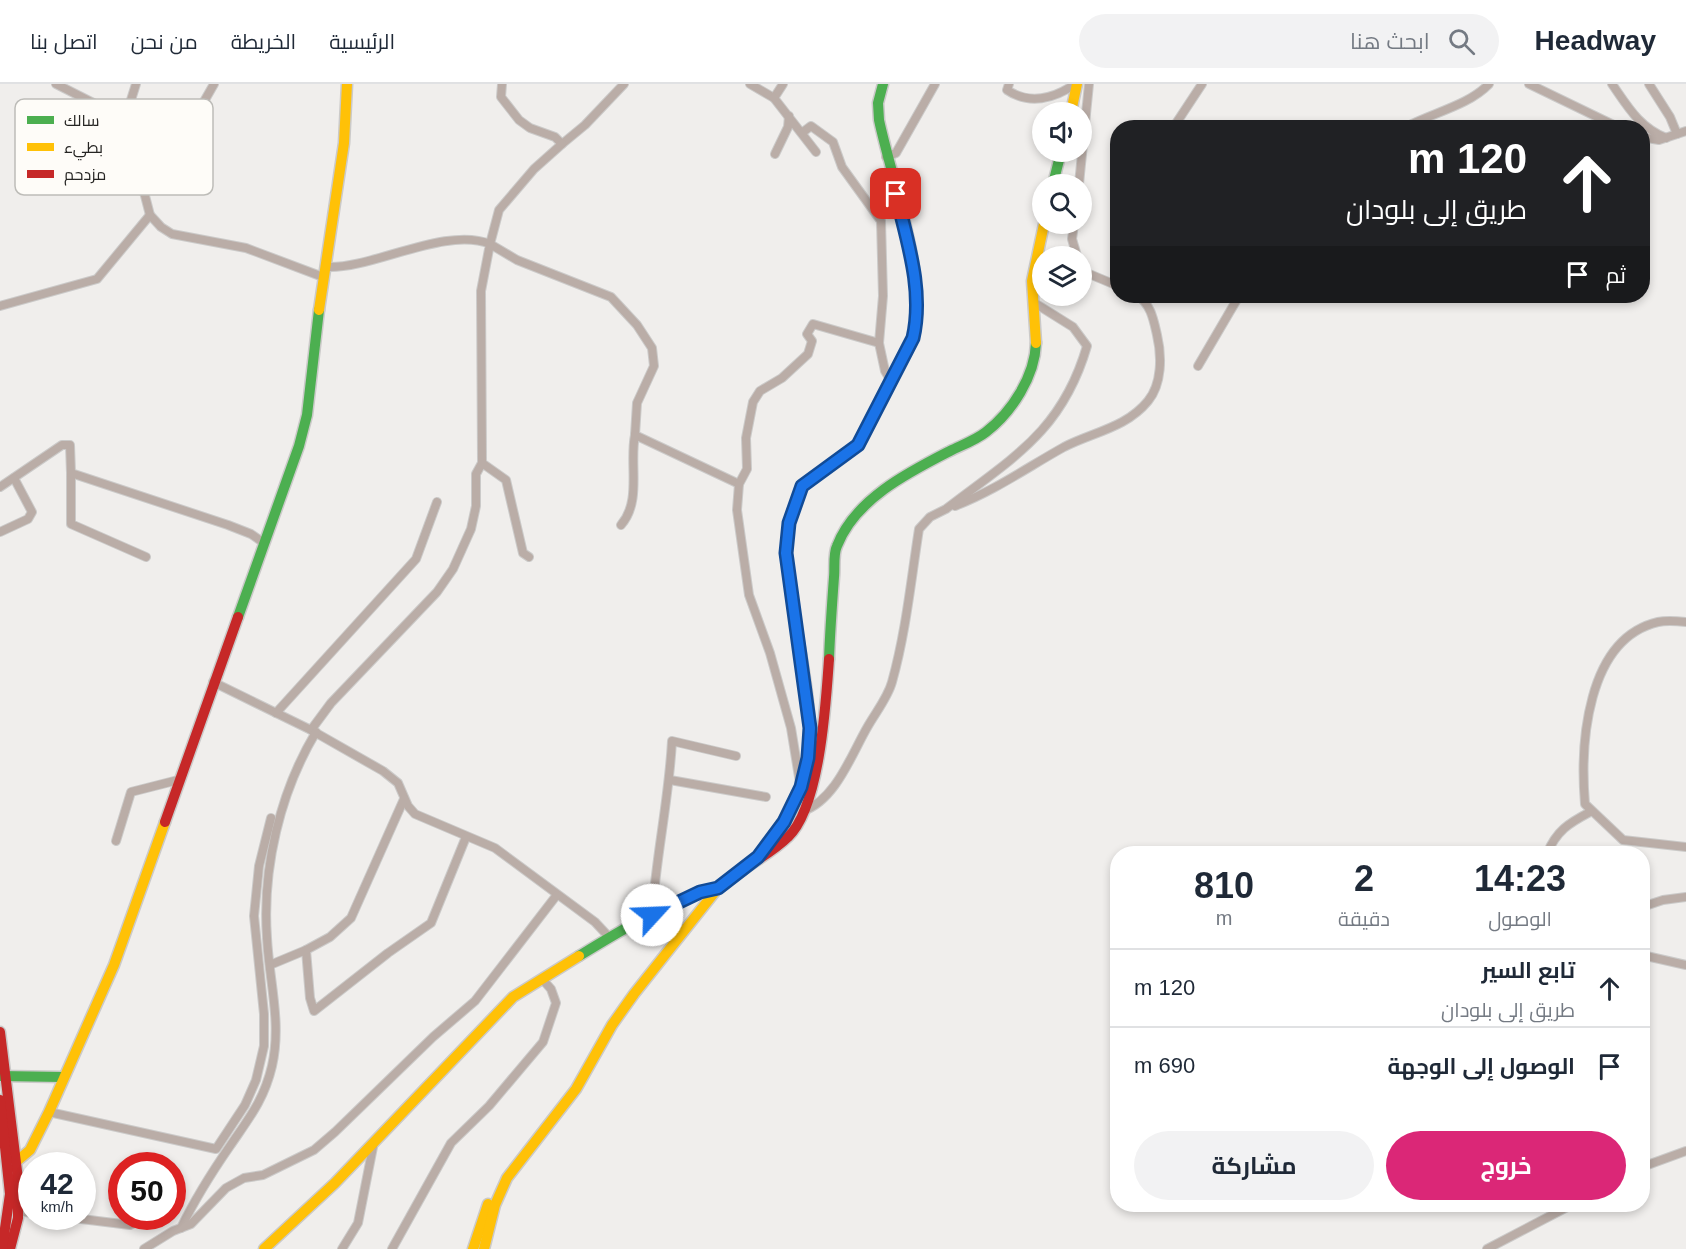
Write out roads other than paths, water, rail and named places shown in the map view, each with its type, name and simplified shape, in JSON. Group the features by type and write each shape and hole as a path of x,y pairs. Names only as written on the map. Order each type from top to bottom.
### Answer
{"main road":[{"path":"10,1249 18,1211 9,1179 17,1161 30,1150 49,1112 114,965 213,682 237,627 308,415 325,272 344,143 347,84"},
{"path":"758,857 784,822 801,787 808,758 810,728 786,553 789,523 802,486 858,445 913,338 917,320 917,296 886,157 878,103 883,84"},
{"path":"1073,102 1076,84"},
{"path":"477,1247 501,1177 511,1162 553,1118 576,1089 623,1009 718,888 790,836 810,796 824,729 836,547 847,525 864,506 890,484 988,431 1012,402 1030,372 1035,356 1037,338 1033,306"},
{"path":"264,1249 374,1142 428,1083 513,997 609,937 700,892 718,888"},
{"path":"0,1032 3,1076 17,1161"},
{"path":"3,1076 63,1077"},
{"path":"0,1101 9,1179 9,1217 2,1249"}],"street":[{"path":"56,84 86,99"},
{"path":"131,99 136,84"},
{"path":"205,99 214,84"},
{"path":"502,84 501,97 513,109 519,120 531,128 555,137 562,144"},
{"path":"186,1220 209,1176 257,1109 272,1065 275,1008 267,938 267,876 292,779 314,731 331,703 437,592 453,569 471,529 476,506 477,474 482,463 481,291 499,210 534,169 592,118 624,84"},
{"path":"750,84 774,98 803,132 816,152"},
{"path":"774,98 783,84"},
{"path":"886,157 896,153 935,84"},
{"path":"1008,84 1006,90 1013,94 1051,99 1076,84"},
{"path":"1080,174 1089,84"},
{"path":"1178,120 1202,84"},
{"path":"1422,120 1478,95 1489,84"},
{"path":"1529,84 1603,120"},
{"path":"1612,84 1638,120"},
{"path":"1649,84 1682,132 1659,140 1650,138"},
{"path":"775,154 788,127 789,116"},
{"path":"803,132 811,126 833,142 842,167 881,221 883,296 879,343 885,371 891,381"},
{"path":"1650,131 1666,138"},
{"path":"145,195 150,215 172,234 246,248 325,272 347,268 430,244 481,240 517,260 611,297 637,325 651,348 654,366 637,403 632,456 633,501 627,518 621,525"},
{"path":"0,306 97,279 150,215"},
{"path":"1092,275 1110,283"},
{"path":"803,811 809,809 837,781 850,764 863,734 892,685 919,529 930,517 975,498 1068,445 1125,422 1148,400 1157,386 1160,362 1158,339 1152,316 1145,303"},
{"path":"1198,366 1235,303"},
{"path":"946,509 1042,433 1062,406 1078,378 1087,346 1073,327 1039,306"},
{"path":"801,787 791,728 744,572 737,510 739,484 747,469 746,438 753,402 760,391 782,378 808,354 812,341 807,334 813,324 879,343"},
{"path":"635,435 739,484"},
{"path":"0,487 62,445 70,445 71,524 146,557"},
{"path":"482,463 506,480 524,553 530,557"},
{"path":"71,473 228,525 251,534 264,543"},
{"path":"0,532 31,515 31,507 14,478"},
{"path":"276,713 416,559 437,502"},
{"path":"1686,622 1659,621 1647,626 1624,642 1605,665 1592,698 1585,739 1584,789 1585,804 1590,812 1623,840 1686,847"},
{"path":"213,682 314,731 383,771 398,783 404,799 415,814 495,848 556,896 595,922 609,937"},
{"path":"652,915 660,832 670,780 672,741 736,756"},
{"path":"116,841 130,792 178,780"},
{"path":"670,780 766,797"},
{"path":"270,965 330,937 351,918 404,799"},
{"path":"1550,846 1553,837 1565,825 1590,812"},
{"path":"49,1112 216,1149 245,1105 256,1080 264,1046 264,1014 254,916 260,866 271,818"},
{"path":"306,950 310,998 314,1011 388,953 431,923 466,837"},
{"path":"186,1226 226,1188 244,1178 263,1175 314,1150 336,1132 433,1037 475,1001 556,896"},
{"path":"1650,905 1663,900 1686,897"},
{"path":"1650,957 1686,965"},
{"path":"392,1249 451,1143 489,1107 543,1042 556,1004 551,988 543,980"},
{"path":"342,1249 358,1222 374,1142"},
{"path":"1650,1164 1686,1151"},
{"path":"1487,1249 1558,1212"},
{"path":"144,1249 179,1230"}]}
